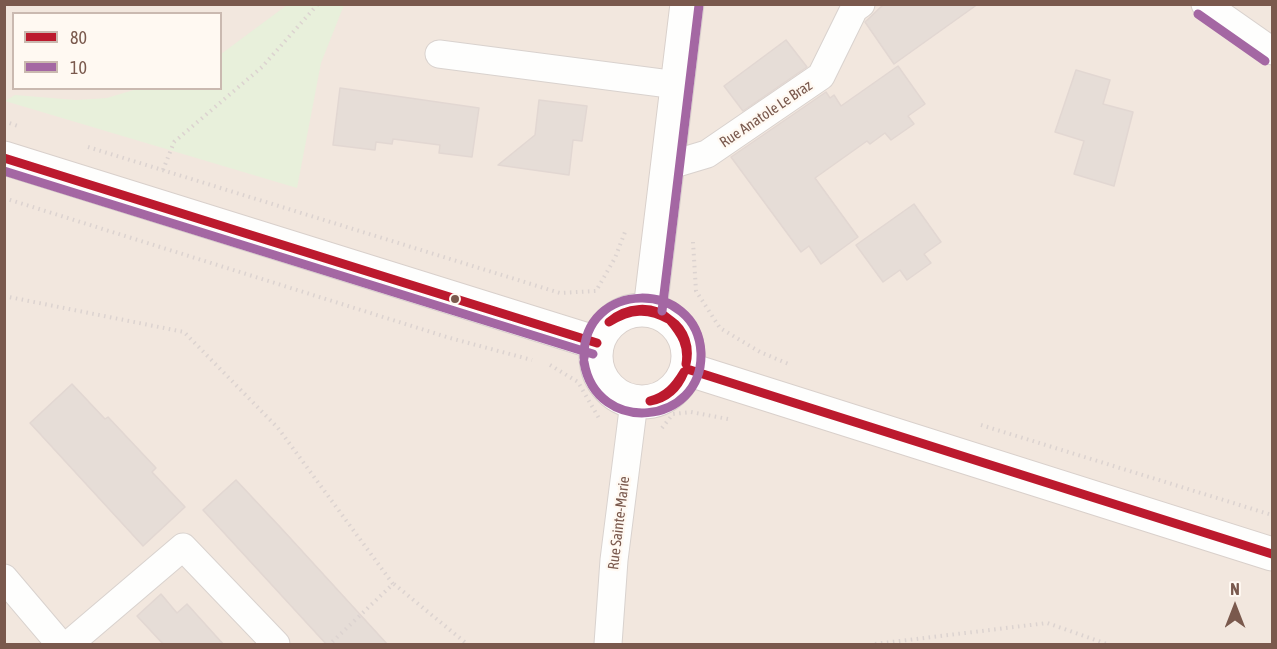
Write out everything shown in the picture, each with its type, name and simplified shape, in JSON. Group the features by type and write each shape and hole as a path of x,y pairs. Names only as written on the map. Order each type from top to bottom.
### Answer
{"main road":[{"path":"650,309 687,4"},
{"path":"4,158 597,344"},
{"path":"636,309 650,309 671,320 685,338 689,353 687,369 681,381 661,398 634,402 620,396 603,380 596,359 597,344 603,331 617,317 636,309"},
{"path":"687,369 1272,554"}],"street":[{"name":"Rue Anatole Le Braz","path":"667,166 707,154 820,76 854,9 861,4"},
{"path":"1205,4 1272,51"},
{"path":"439,54 677,85"},
{"name":"Rue Sainte-Marie","path":"608,645 614,560 634,402"},
{"path":"69,645 183,547 276,645"},
{"path":"4,578 60,645"}],"path":[{"path":"318,4 262,67 174,142 163,170 560,293 596,291 615,258 626,230"},
{"path":"4,198 450,338 537,361"},
{"path":"693,237 696,291 720,328 760,352 793,366"},
{"path":"4,296 184,332 278,428 393,584 467,645"},
{"path":"975,423 1272,515"},
{"path":"330,645 393,584"},
{"path":"875,645 1047,623 1107,645"}],"shaded area":[{"path":"5,5 1272,5 1272,644 5,644"}],"green space":[{"path":"287,5 344,5 321,63 297,188 5,101 15,95 76,100 107,98 134,90 222,90 222,53"}],"building":[{"path":"884,4 978,4 894,64 865,22"},
{"path":"786,40 807,67 743,111 724,86"},
{"path":"898,66 925,104 908,116 914,124 891,140 885,133 870,144 867,141 815,178 858,237 821,264 809,246 801,252 731,157 826,92 830,98 834,95 841,106"},
{"path":"1076,70 1110,80 1103,104 1133,112 1114,186 1074,174 1084,141 1055,132"},
{"path":"340,88 479,108 472,157 439,153 440,145 393,139 392,144 376,142 375,150 333,145"},
{"path":"539,100 587,106 582,141 573,140 569,175 498,165 535,135"},
{"path":"914,204 941,242 924,254 931,263 907,280 900,270 883,282 856,245"},
{"path":"72,384 105,419 108,417 156,468 152,472 185,507 143,546 30,423"},
{"path":"236,480 388,645 327,645 203,510"},
{"path":"161,594 177,613 187,604 224,645 164,645 137,616"}],"transit line":[{"name":"10","path":"662,311 699,5"},
{"name":"10","path":"1198,14 1265,61"},
{"name":"80","path":"4,158 597,343"},
{"name":"10","path":"4,171 593,354"},
{"name":"10","path":"584,358 588,332 601,313 619,302 641,298 662,301 681,311 695,329 701,353 697,377 685,396 668,407 648,413 627,411 608,402 593,386 584,362"},
{"name":"80","path":"609,322 623,313 640,309 656,311 670,320"},
{"name":"80","path":"609,322 624,314 639,311 654,313 670,320"},
{"name":"80","path":"670,320 683,334 687,352 686,364"},
{"name":"80","path":"670,320 684,341 686,364"},
{"name":"80","path":"687,369 1272,554"},
{"name":"80","path":"650,401 670,390 684,372"},
{"name":"80","path":"650,401 671,391 684,372"}]}
